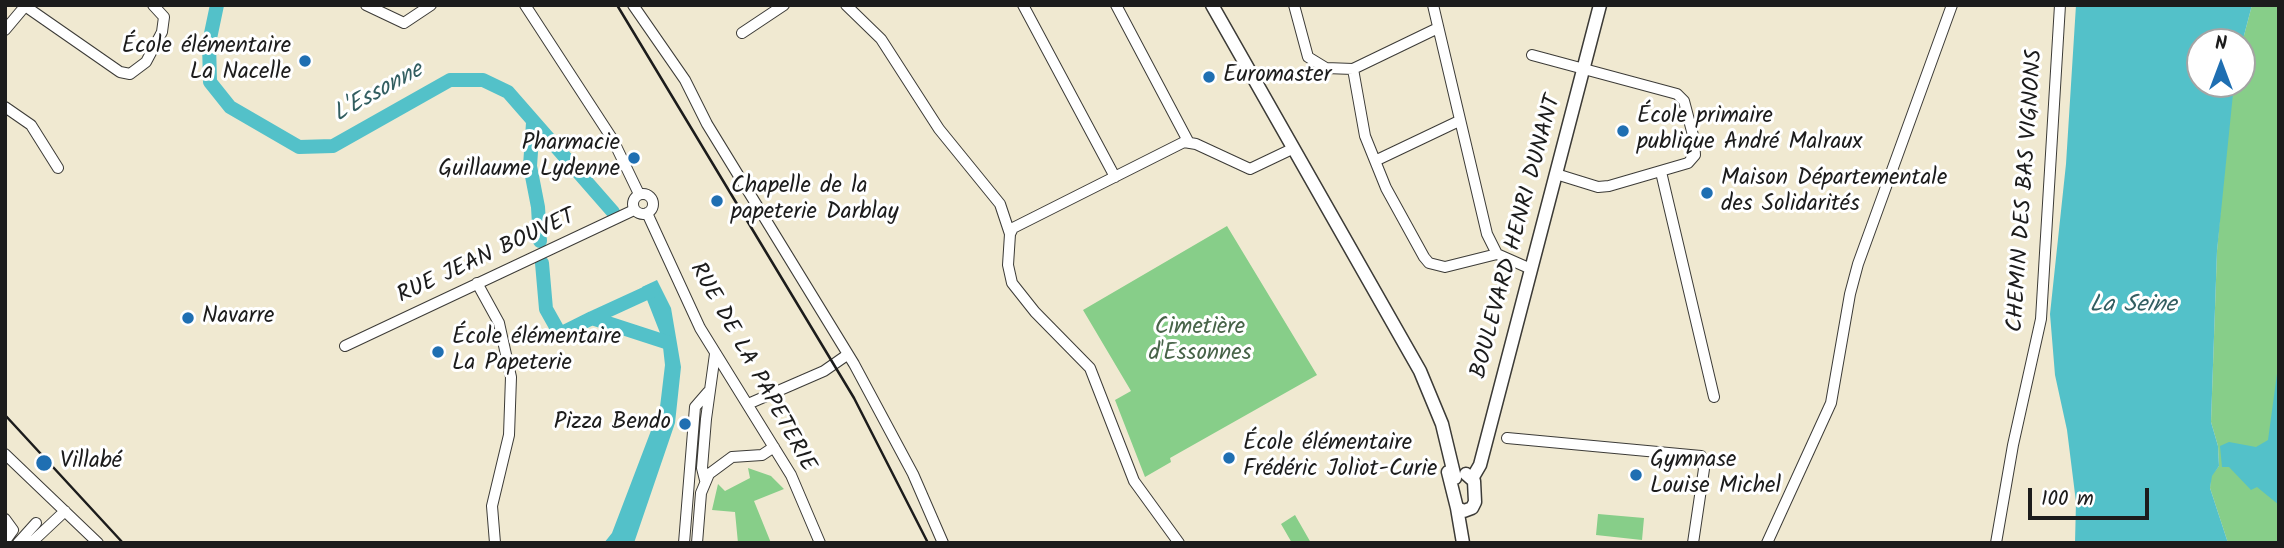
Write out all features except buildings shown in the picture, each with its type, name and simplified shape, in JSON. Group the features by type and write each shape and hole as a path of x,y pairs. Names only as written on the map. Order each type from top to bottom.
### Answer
{"main road":[{"path":"1212,5 1405,346 1463,509 1466,543"},
{"name":"BOULEVARD HENRI DUNANT","path":"1463,509 1475,502 1473,477 1480,465 1556,174 1579,69 1600,5"},
{"path":"1454,481 1465,474 1473,477"}],"street":[{"path":"153,5 164,17"},
{"path":"5,30 25,6 125,73 135,72 146,62 162,32 165,5"},
{"path":"366,5 404,23 431,5"},
{"path":"525,5 613,140 639,194 630,212 647,213"},
{"path":"633,5 685,80 707,124 846,355 854,364 913,474 943,543"},
{"path":"742,33 784,5"},
{"path":"846,5 881,39 962,161 994,195 1010,234 1008,265 1014,287 1090,368 1134,481 1180,543"},
{"path":"1023,5 1115,177"},
{"path":"1116,5 1188,141 1250,169 1292,149"},
{"path":"1294,5 1305,47 1313,62 1326,68 1353,69 1438,28"},
{"path":"1433,5 1487,234 1497,254"},
{"path":"1767,543 1831,403 1850,294 1858,264 1952,5"},
{"name":"CHEMIN DES BAS VIGNONS","path":"1996,543 2013,445 2041,319 2060,5"},
{"path":"1532,55 1660,89 1682,99 1696,151 1688,163 1598,187 1556,174"},
{"path":"1353,69 1365,136 1377,160 1386,188 1429,263 1445,267 1497,254 1531,269"},
{"path":"5,107 32,125 58,168"},
{"path":"1377,160 1459,121"},
{"path":"1010,234 1013,229 1188,141"},
{"path":"1661,172 1714,397"},
{"name":"RUE DE LA PAPETERIE","path":"639,194 651,198 652,208 647,213 687,301 716,354 791,475 820,543"},
{"name":"RUE JEAN BOUVET","path":"345,346 630,212"},
{"path":"477,284 499,323 511,377 509,435 492,506 495,543"},
{"path":"697,543 705,480 702,464 708,392 716,354"},
{"path":"748,404 824,371 846,355"},
{"path":"684,543 695,407 708,392"},
{"path":"1507,438 1701,456 1704,469 1693,543"},
{"path":"705,480 725,460 738,455 762,455 774,447"},
{"path":"5,454 98,543"},
{"path":"31,543 65,511"},
{"path":"5,519 12,530 5,541"},
{"path":"18,543 36,523"}],"green space":[{"path":"2252,5 2279,5 2279,543 2228,543 2210,488 2211,476 2219,466 2218,446 2211,422 2217,251 2229,109 2231,98 2256,98 2256,28 2246,28"},
{"name":"Cimetière d'Essonnes","path":"1227,226 1317,375 1170,458 1171,462 1145,477 1115,400 1131,391 1083,310"},
{"path":"748,468 771,476 784,489 754,501 771,543 738,543 735,512 712,510 718,484 725,491 750,478"},
{"path":"1598,514 1644,518 1642,540 1596,535"},
{"path":"1295,515 1311,543 1292,543 1281,524"}],"water":[{"name":"La Seine","path":"2076,5 2252,5 2246,28 2186,28 2186,98 2233,98 2217,251 2211,422 2218,446 2219,466 2212,476 2210,488 2228,543 2075,543 2076,502 2067,430 2055,375 2050,314 2066,164"},
{"path":"657,280 671,308 681,367 675,423 634,543 604,543 612,533 660,407 665,365 662,338 642,287"},
{"path":"2279,359 2279,505 2257,487 2251,490 2229,467 2222,467 2220,446 2229,442 2256,447 2268,440"}],"waterway":[{"name":"L'Essonne","path":"217,5 209,43 210,82 230,107 299,147 333,146 450,80 483,80 508,92 613,212"},
{"path":"533,123 530,166 538,207 540,241"},
{"path":"542,263 546,309 560,334 592,318 669,343"},
{"path":"592,318 653,290"}],"railway":[{"path":"617,5 854,398 928,543"},
{"path":"5,415 123,543"}],"place":[{"name":"École élémentaire La Nacelle","path":"305,61"},
{"name":"Euromaster","path":"1209,77"},
{"name":"École primaire publique André Malraux","path":"1623,131"},
{"name":"Pharmacie Guillaume Lydenne","path":"634,158"},
{"name":"Maison Départementale des Solidarités","path":"1707,193"},
{"name":"Chapelle de la papeterie Darblay","path":"717,201"},
{"name":"Navarre","path":"188,318"},
{"name":"École élémentaire La Papeterie","path":"438,352"},
{"name":"Pizza Bendo","path":"685,424"},
{"name":"École élémentaire Frédéric Joliot-Curie","path":"1229,458"},
{"name":"Villabé","path":"44,463"},
{"name":"Gymnase Louise Michel","path":"1636,475"}]}
